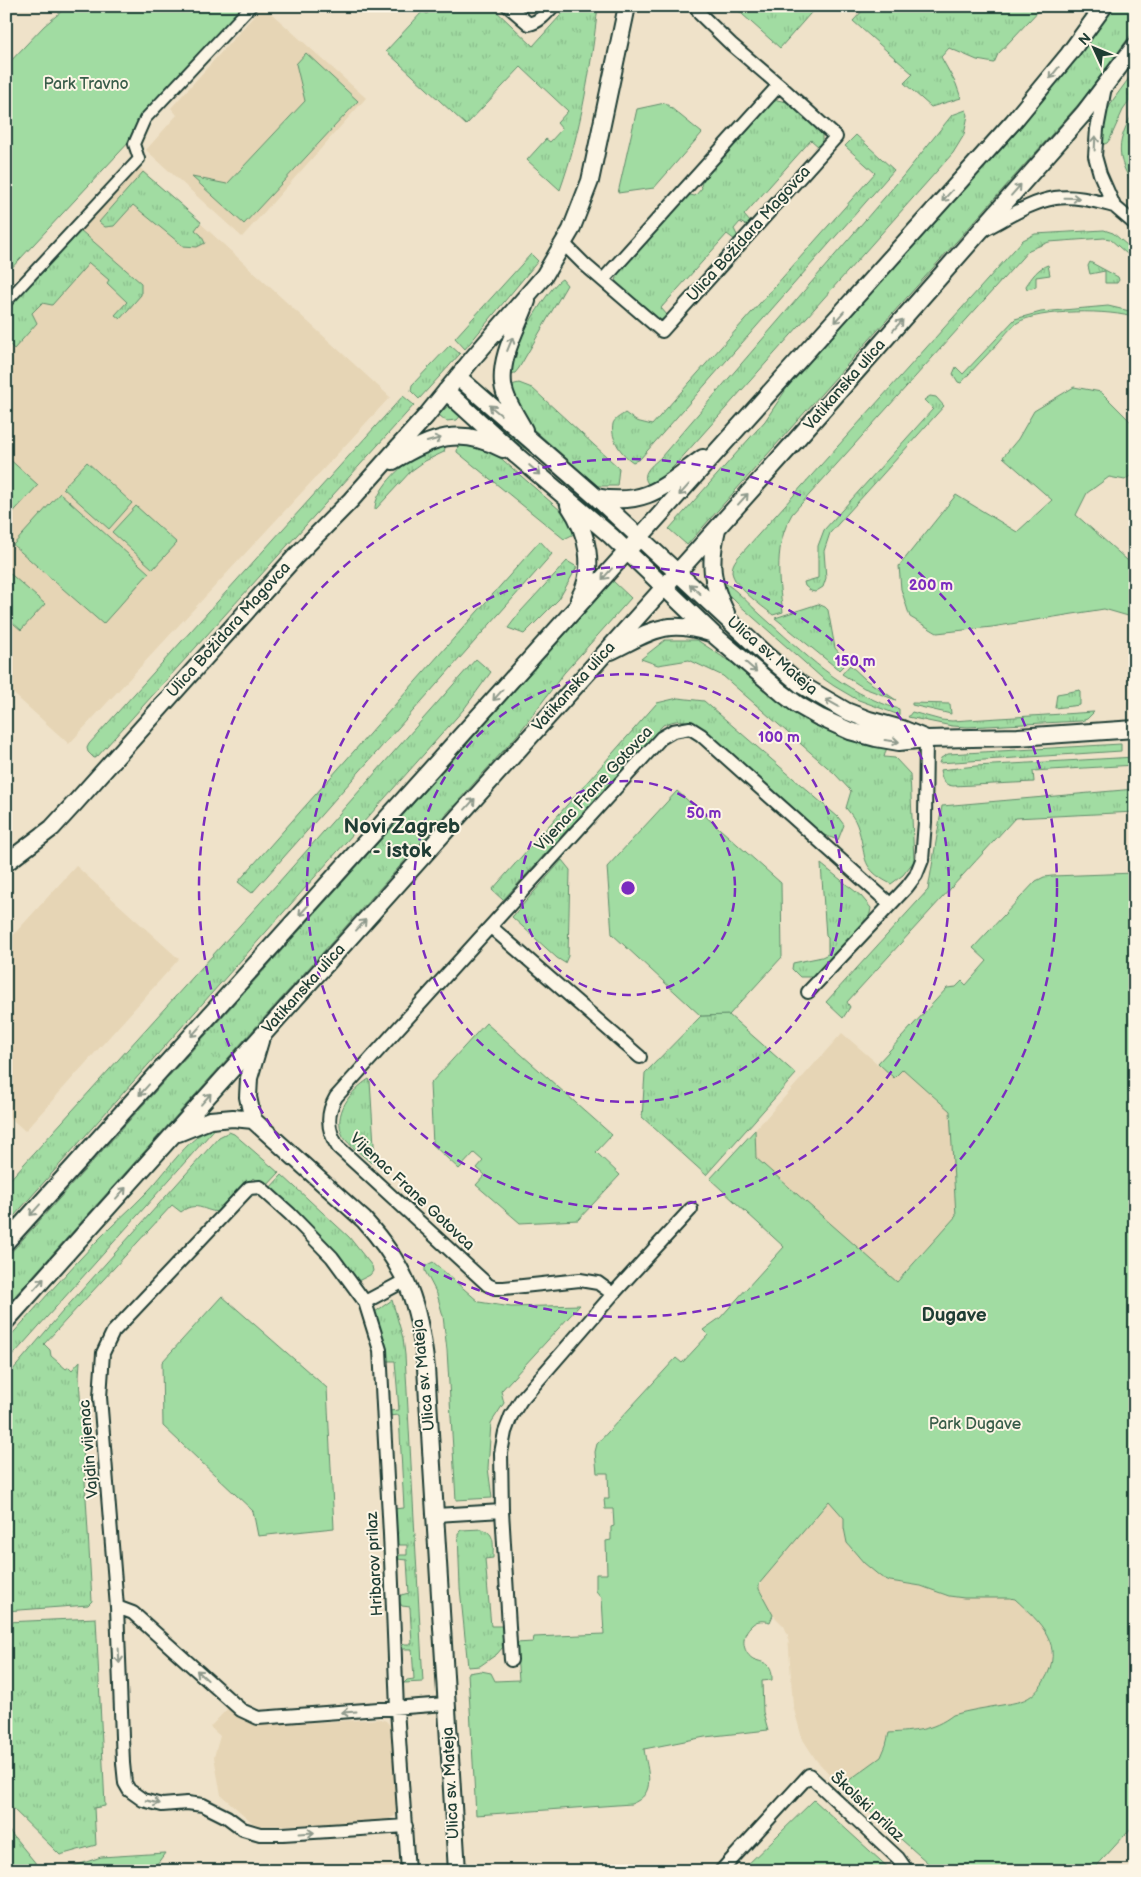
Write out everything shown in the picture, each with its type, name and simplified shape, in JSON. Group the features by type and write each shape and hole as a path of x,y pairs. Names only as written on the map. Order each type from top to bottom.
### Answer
{"street":[{"path":"6,302 140,159 134,144 145,119 251,6"},
{"path":"508,6 529,24 535,23 553,6"},
{"name":"Ulica Božidara Magovca","path":"6,863 58,822 295,557 376,472 544,276 564,244 577,217 590,181 627,6"},
{"name":"Ulica Božidara Magovca","path":"564,244 584,264 662,331 836,137 731,44 700,14 696,6"},
{"path":"6,1242 728,441 1012,122 1063,61 1104,6"},
{"name":"Vatikanska ulica","path":"6,1321 979,233 1105,87 1135,46"},
{"path":"603,280 779,85"},
{"path":"1105,87 1096,129 1095,156 1100,174 1114,206"},
{"path":"979,233 1038,203 1055,198 1085,198 1114,206 1135,224"},
{"path":"529,439 510,406 503,385 503,379 505,357 530,294"},
{"path":"458,377 596,497 640,538"},
{"path":"446,391 517,456 561,492 628,552 664,587"},
{"path":"376,472 425,443 445,437 463,437 491,442 517,456"},
{"path":"596,497 625,500 646,496 663,487 728,441"},
{"path":"561,492 580,523 588,552 587,578 583,592 569,617"},
{"path":"718,527 713,548 712,572 717,593 731,622"},
{"name":"Ulica sv. Mateja","path":"640,538 786,672 816,695 846,711 869,720 902,729 926,739"},
{"name":"Ulica sv. Mateja","path":"664,587 714,635 782,693 819,717 850,731 887,741 899,742 926,739 1018,737 1135,729"},
{"path":"603,655 650,632 667,626 689,627 714,635"},
{"name":"Vijenac Frane Gotovca","path":"613,1294 598,1283 580,1280 504,1288 495,1288 488,1285 338,1148 330,1133 328,1117 330,1107 336,1097 661,738 673,730 690,728 708,742 890,904"},
{"path":"808,992 916,875 922,860 926,822 926,739"},
{"path":"491,927 640,1057"},
{"path":"174,1135 210,1120 233,1118 253,1120 248,1097 249,1078 261,1037"},
{"name":"Ulica sv. Mateja","path":"253,1120 364,1220 380,1237 399,1266 415,1304 422,1333 426,1368 457,1871"},
{"name":"Vajdin vijenac","path":"117,1607 100,1397 103,1353 113,1332 249,1188 260,1187 290,1214 332,1257 365,1302"},
{"path":"511,1660 500,1453 511,1416 521,1400 613,1294 691,1210"},
{"path":"365,1302 406,1280"},
{"name":"Hribarov prilaz","path":"365,1302 380,1350 408,1871"},
{"path":"436,1515 502,1511"},
{"path":"406,1826 260,1834 243,1829 227,1817 203,1805 186,1803 162,1805 143,1800 129,1790 125,1783 124,1770 117,1607 133,1613 240,1710 258,1718 446,1704"},
{"name":"Školski prilaz","path":"721,1871 809,1775 898,1858 907,1871"}],"shaded area":[{"path":"263,6 366,98 242,237 146,150 177,115 171,108"},
{"path":"139,167 390,397 69,744 6,687 6,308"},
{"path":"76,866 179,959 25,1131 6,1114 6,943"},
{"path":"842,1033 894,1078 903,1069 950,1111 956,1216 896,1282 756,1158 755,1130"},
{"path":"829,1501 842,1514 848,1543 864,1563 890,1581 921,1586 949,1596 1015,1599 1043,1626 1049,1637 1052,1658 1049,1673 1033,1695 1022,1701 953,1715 929,1729 889,1733 881,1757 841,1786 816,1760 802,1738 793,1706 788,1635 784,1626 773,1615 759,1589 762,1580"},
{"path":"228,1708 243,1720 259,1725 381,1719 386,1721 392,1727 398,1810 396,1815 386,1821 262,1826 253,1823 221,1795 214,1757 220,1736 210,1727"}],"green space":[{"name":"Park Travno","path":"68,6 256,6 6,274 6,66 44,26"},
{"path":"434,6 491,6 533,46 569,6 598,6 584,99 574,145 560,190 527,160 546,139 550,142 562,129 557,123 568,111 521,67 466,125 386,51 423,11 427,14"},
{"path":"733,6 817,6 780,48"},
{"path":"864,6 1043,6 998,54 994,63 977,60 949,48 941,57 956,84 961,98 931,107 904,83 913,74 853,21 865,8"},
{"path":"1112,6 1135,6 1135,29 1083,99 687,545 669,529 765,421 795,376"},
{"path":"306,53 358,101 244,224 192,177 227,184 305,101 296,64"},
{"path":"1135,70 1135,94 1123,110 1110,139 1107,143 1100,146 1107,111"},
{"path":"777,100 787,102 819,131 822,135 822,144 819,147 811,140 744,215 751,223 747,226 740,222 734,229 738,237 735,240 727,234 661,308 668,316 659,321 617,286 618,274 687,197 690,195 695,196 702,188 701,185 704,178 772,103"},
{"path":"665,103 702,133 654,188 618,193 637,109"},
{"path":"966,110 968,115 964,135 953,153 677,463 663,477 650,486 646,478 648,470 903,176 952,115"},
{"path":"1135,110 1135,188 1124,167 1120,149 1124,131"},
{"path":"856,135 894,170 640,459 633,462 621,451 615,441 613,424 615,421 625,413 636,421 652,425 875,173 845,146"},
{"path":"143,172 201,222 195,230 201,235 205,243 197,247 183,246 133,205 114,226 105,227 99,222"},
{"path":"79,229 141,283 141,295 120,319 115,315 127,302 107,283 109,280 89,263 52,305 42,303 32,313 37,323 14,349 6,341 6,309"},
{"path":"1104,230 1113,233 1135,252 1135,261 1110,239 1104,238 1049,242 1029,250 792,514 782,538 780,550 779,575 783,612 773,615 743,590 732,572 737,558 1023,240 1035,234"},
{"path":"531,254 538,261 465,349 455,338"},
{"path":"1090,262 1118,277 1117,283 1105,283 1105,271 1090,274 1088,266"},
{"path":"1048,265 1050,275 1036,277 1036,287 1027,289 1026,286 1036,273"},
{"path":"562,279 567,285 519,368 515,373 508,374 510,359 525,329 550,292"},
{"path":"1108,306 1134,312 1135,318 1110,313 1075,312 1027,318 1012,327 961,383 958,382 953,374 956,367 963,374 1015,319 1041,312"},
{"path":"450,345 460,354 419,399 411,391 412,385"},
{"path":"519,383 532,388 619,468 617,486 598,486 532,428 516,404 511,385"},
{"path":"1074,387 1101,392 1135,426 1135,472 1125,480 1109,477 1087,493 1076,515 1135,567 1135,618 1104,609 992,627 937,633 910,617 901,589 899,566 956,495 1017,532 1052,500 1003,457 1018,439 1034,411"},
{"path":"403,396 414,405 97,757 94,758 88,752 89,744"},
{"path":"930,396 936,397 944,406 830,533 824,551 826,578 823,587 815,592 811,591 805,586 804,582 818,578 818,546 824,530 933,409 924,400"},
{"path":"480,404 610,520 608,521 538,459 475,409"},
{"path":"449,405 462,414 457,420 446,421 439,415"},
{"path":"458,443 496,454 561,511 576,533 564,539 457,452"},
{"path":"446,444 444,452 425,461 411,471 375,510 379,495 396,472 417,456"},
{"path":"6,456 38,485 6,520"},
{"path":"87,462 132,503 109,529 63,488"},
{"path":"60,493 149,573 103,624 13,545"},
{"path":"136,506 177,543 153,569 112,532"},
{"path":"540,541 552,554 252,893 238,882"},
{"path":"567,561 577,567 559,599 524,634 508,628 521,611"},
{"path":"6,570 45,604 21,630 6,617"},
{"path":"613,581 631,598 564,673 519,733 6,1306 6,1258"},
{"path":"723,582 737,592 825,670 859,693 899,709 899,715 856,699 821,677 737,603 727,593 721,583"},
{"path":"818,604 828,610 835,648 847,662 839,670 775,618"},
{"path":"665,640 697,640 759,681 888,744 884,757 895,758 910,774 914,861 903,875 891,884 873,872 865,859 856,823 846,808 851,791 834,773 723,676 689,660 658,665 641,659"},
{"path":"476,659 491,672 464,709 6,1225 6,1184 278,883"},
{"path":"850,665 866,680 896,700 864,688 842,674"},
{"path":"1080,690 1080,705 1055,708 1057,694"},
{"path":"678,698 704,701 838,817 844,825 838,840 824,835 702,728 687,721 679,720 663,725 503,900 492,890 657,703"},
{"path":"912,703 950,704 951,714 912,705"},
{"path":"912,712 952,721 1094,712 1087,719 1081,721 968,727 952,726 908,717"},
{"path":"1121,744 1121,751 939,763 941,758 948,754"},
{"path":"1135,757 1135,765 1033,771 1034,782 953,786 945,783 940,770 976,766"},
{"path":"1135,789 1135,812 1015,818 847,1002 850,1007 843,1018 826,1002 928,890 942,806"},
{"path":"677,791 781,883 782,957 729,1015 701,1016 612,934 607,867"},
{"path":"562,860 570,870 568,956 565,963 512,917"},
{"path":"821,864 861,896 871,908 869,919 812,977 800,977 792,969 793,963 828,954"},
{"name":"Park Dugave","path":"1135,873 1135,1824 1092,1871 937,1871 841,1786 881,1757 889,1733 907,1732 930,1727 953,1715 1014,1703 1028,1698 1044,1681 1050,1668 1052,1656 1051,1645 1047,1635 1033,1616 1015,1599 949,1596 921,1586 890,1581 881,1577 864,1563 847,1543 844,1518 829,1501 759,1584 759,1589 773,1615 770,1622 760,1621 754,1623 748,1629 744,1638 746,1652 749,1656 768,1665 771,1670 772,1680 762,1681 763,1712 768,1730 705,1737 644,1749 649,1781 648,1788 639,1800 631,1804 476,1815 468,1673 481,1671 491,1673 495,1681 519,1680 516,1643 533,1642 534,1637 604,1634 602,1598 596,1591 596,1574 607,1574 606,1541 611,1540 611,1527 614,1526 613,1509 605,1509 604,1499 609,1499 608,1473 597,1473 595,1452 597,1444 676,1358 682,1363 708,1335 703,1330 720,1318 784,1247 710,1179 755,1130 756,1158 897,1282 956,1216 950,1111 903,1069 894,1078 878,1063 947,988 956,987 962,981 966,985 987,961 973,948 1036,881 1052,876"},
{"path":"729,1015 796,1074 706,1175 642,1117 645,1073 701,1016"},
{"path":"486,1023 612,1135 596,1152 620,1175 578,1220 520,1223 476,1185 485,1175 477,1168 483,1161 474,1153 459,1169 433,1145 430,1084"},
{"path":"369,1079 375,1161 371,1163 352,1147 343,1136 340,1128 340,1119 345,1103 356,1089"},
{"path":"219,1124 6,1363 6,1341 84,1254 148,1191 180,1153 198,1136"},
{"path":"229,1132 234,1134 279,1173 265,1188 253,1178 226,1209 220,1211 215,1212 194,1207 181,1212 172,1205 44,1344 50,1350 51,1356 66,1369 69,1367 72,1370 80,1361 79,1377 92,1601 88,1605 6,1611 6,1378 63,1311 219,1137"},
{"path":"282,1175 349,1237 372,1266 373,1271 370,1275 356,1282 268,1190"},
{"path":"433,1262 479,1302 511,1307 580,1305 501,1391 504,1403 491,1423 488,1468 492,1498 456,1500 447,1350 443,1316 437,1294 425,1271 425,1266"},
{"path":"222,1296 327,1388 334,1528 258,1536 253,1511 163,1426 162,1362"},
{"path":"392,1300 403,1338 405,1355 423,1682 404,1683 407,1680 414,1679 412,1649 403,1649 401,1647 404,1644 412,1644 410,1607 402,1606 398,1600 401,1595 409,1593 407,1560 397,1559 398,1555 407,1555 407,1545 396,1545 393,1509 404,1508 399,1415 389,1416 389,1411 399,1410 395,1361 386,1361 375,1312"},
{"path":"482,1529 490,1534 493,1540 493,1558 485,1559 491,1626 502,1626 503,1647 497,1654 480,1666 468,1667 460,1588 458,1533 461,1530"},
{"path":"96,1618 105,1806 94,1808 96,1845 60,1855 6,1802 6,1622"},
{"path":"814,1800 892,1871 741,1871"},
{"path":"6,1827 42,1871 6,1871"},
{"path":"165,1853 152,1871 67,1871 66,1869 101,1857"}],"district":[{"name":"Novi Zagreb - istok","path":"402,838"},
{"name":"Dugave","path":"954,1315"}]}
